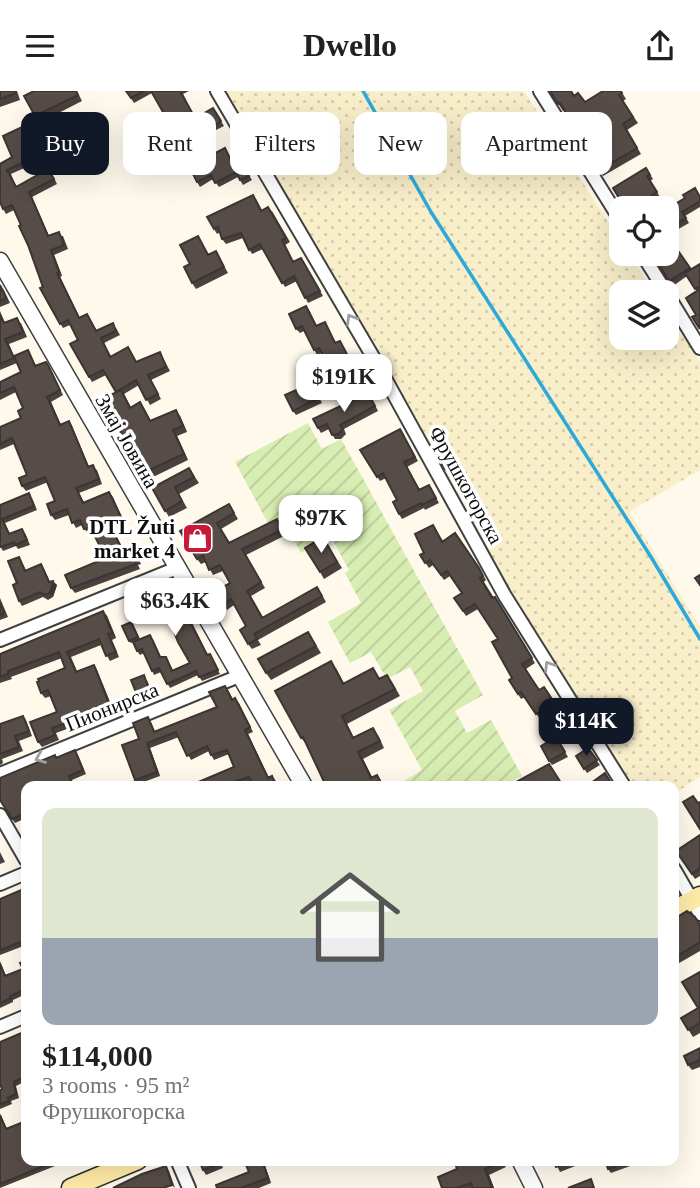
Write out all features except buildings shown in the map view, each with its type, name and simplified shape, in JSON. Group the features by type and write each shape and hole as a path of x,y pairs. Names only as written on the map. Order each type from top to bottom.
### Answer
{"main road":[{"path":"679,909 698,903"},
{"path":"71,1188 124,1166"}],"street":[{"name":"Фрушкогорска","path":"217,91 376,362 505,596 621,781"},
{"path":"540,91 609,202"},
{"name":"Змај Јовина","path":"0,261 301,781"},
{"path":"679,314 700,348"},
{"path":"0,640 177,568"},
{"name":"Пионирска","path":"0,774 239,676"},
{"path":"0,815 21,851"},
{"path":"0,884 21,875"},
{"path":"679,876 698,903"},
{"path":"0,1027 21,1018"},
{"path":"180,1166 189,1188"},
{"path":"523,1166 534,1188"}],"shaded area":[{"path":"226,91 524,91 537,112 461,112 461,175 578,175 609,223 609,266 637,266 646,280 609,280 609,350 679,350 679,330 700,362 700,470 629,512 700,627 700,777 679,791 679,781 630,781 562,679 442,475 388,372 274,175 340,175 340,112 238,112"}],"green space":[{"path":"308,423 322,449 341,439 483,695 455,711 467,733 491,720 522,776 513,781 404,781 422,770 389,710 423,691 410,667 387,679 371,652 350,663 328,622 361,603 345,573 349,570 331,537 301,553 282,519 269,525 235,462"}],"waterway":[{"path":"363,91 431,212 651,557 700,639"}],"place":[{"name":"DTL Žuti market 4","path":"198,539"}]}
